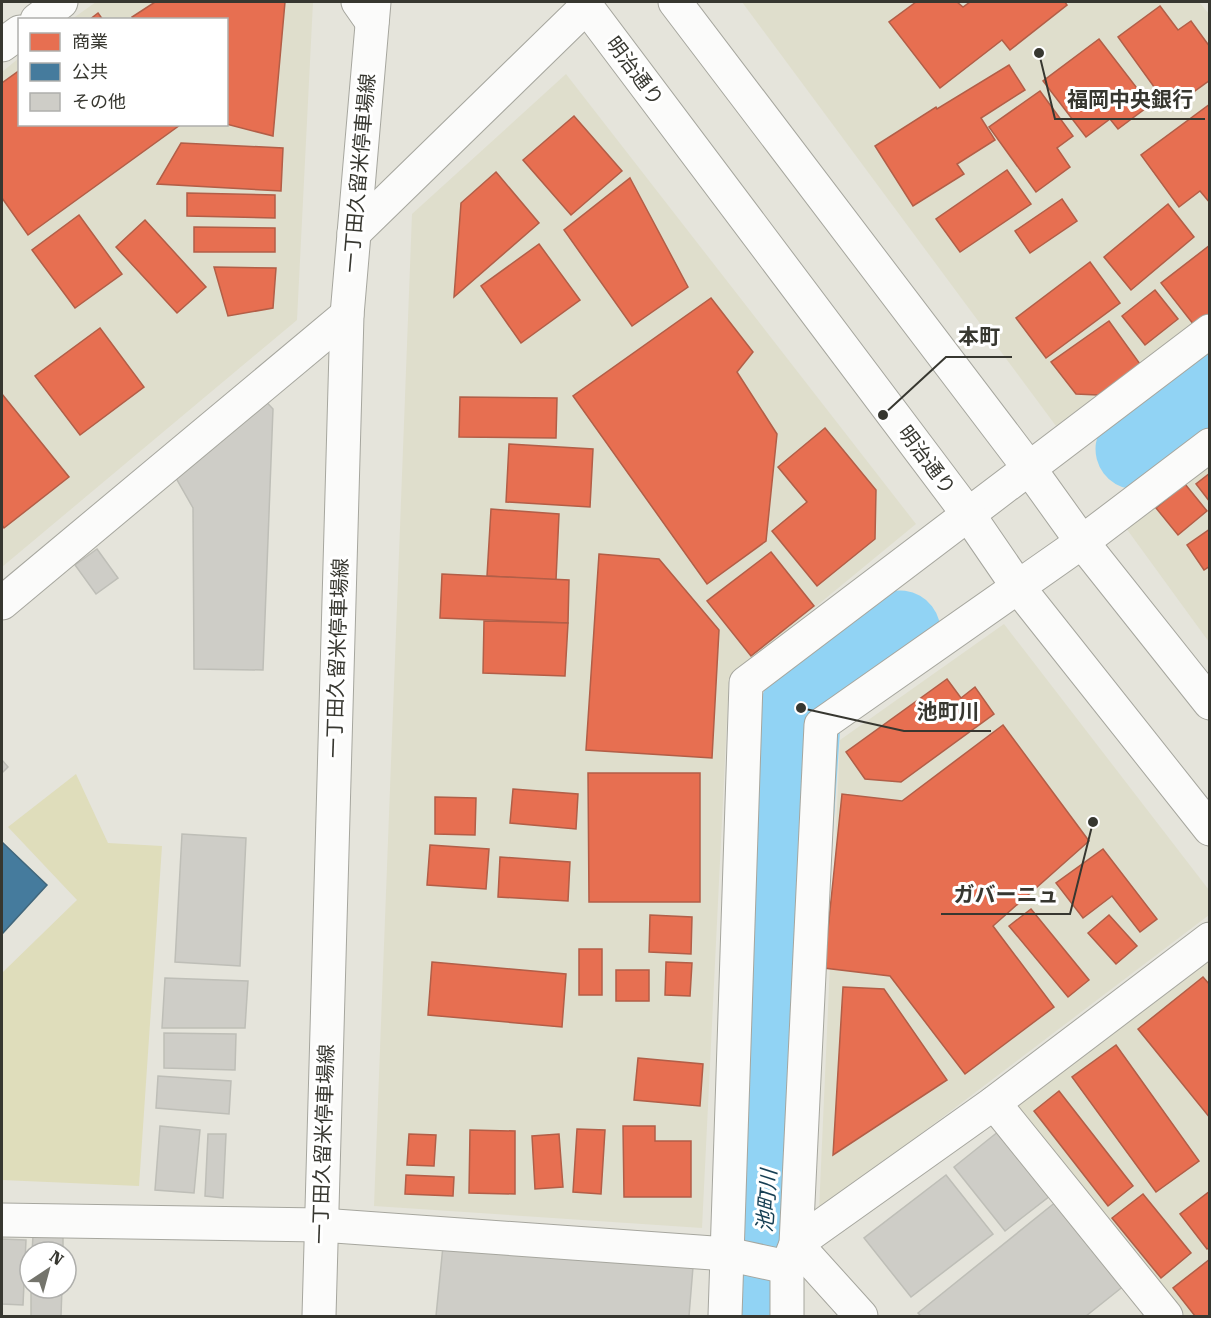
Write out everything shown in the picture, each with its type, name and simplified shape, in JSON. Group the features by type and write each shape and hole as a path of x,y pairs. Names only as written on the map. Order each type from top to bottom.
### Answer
{"main road":[{"path":"40,18 61,2"},
{"path":"675,2 1029,468 1082,542 1209,703"},
{"path":"354,232 585,4"},
{"name":"明治通り","path":"585,4 968,514 1018,587 1209,829"},
{"name":"一丁田久留米停車場線","path":"319,1317 347,315 368,8"},
{"path":"2,45 18,33"},
{"path":"2,603 347,315"},
{"path":"725,1317 746,683 1209,331"},
{"path":"787,1317 821,726 1082,542 1209,445"},
{"path":"2,1220 321,1225 727,1254 792,1256 1209,939"},
{"path":"994,1103 1166,1317"},
{"path":"792,1256 861,1317"}],"shaded area":[{"path":"96,2 313,2 297,320 2,567 2,72 18,59 18,126 228,126 228,18 73,18"},
{"path":"742,2 1199,2 1210,15 1209,311 1056,426"},
{"path":"566,74 916,524 729,678 702,1228 374,1206 412,214"},
{"path":"1209,465 1209,642 1126,528"},
{"path":"1004,624 1209,890 1209,915 819,1211 840,740"},
{"path":"76,774 108,843 162,846 139,1186 2,1180 2,973 77,900 8,827"},
{"path":"1209,959 1209,1316 1181,1316 1013,1103"}],"building: 商業":[{"path":"155,2 285,2 273,136 228,125 228,18 132,17"},
{"path":"916,2 957,2 963,7 970,2 1065,2 1067,5 1010,50 1002,40 940,88 889,22"},
{"path":"1160,6 1178,30 1191,21 1210,47 1210,80 1170,109 1118,37"},
{"path":"98,13 102,18 92,18"},
{"path":"1099,39 1150,105 1118,129 1110,119 1086,137 1043,81"},
{"path":"1009,65 1025,90 981,118 995,140 957,164 964,174 913,206 875,146 936,107 937,109"},
{"path":"18,71 18,126 179,126 28,235 2,198 2,83"},
{"path":"1040,91 1073,136 1057,148 1070,167 1036,192 989,127"},
{"path":"1210,104 1210,203 1200,191 1179,207 1141,155"},
{"path":"574,116 622,171 571,215 523,160"},
{"path":"181,143 283,148 281,191 157,184"},
{"path":"1007,170 1031,204 960,252 936,219"},
{"path":"496,172 539,223 454,297 461,203"},
{"path":"630,178 688,287 632,326 564,230"},
{"path":"187,193 275,195 275,218 187,216"},
{"path":"1062,199 1077,221 1030,253 1015,231"},
{"path":"1168,204 1194,237 1131,290 1104,257"},
{"path":"79,215 122,274 75,308 32,250"},
{"path":"145,220 206,287 177,313 116,247"},
{"path":"194,227 275,228 275,252 194,252"},
{"path":"539,244 580,300 521,343 481,286"},
{"path":"1210,245 1210,314 1194,325 1161,283"},
{"path":"1090,262 1120,303 1046,358 1016,318"},
{"path":"214,267 276,268 273,308 228,316"},
{"path":"1155,290 1178,319 1145,345 1122,316"},
{"path":"711,298 753,352 737,372 777,434 766,541 707,584 573,396"},
{"path":"1109,321 1140,364 1098,395 1076,394 1051,362"},
{"path":"100,328 144,387 80,435 35,376"},
{"path":"2,394 69,477 4,528 2,525"},
{"path":"460,397 557,398 556,438 459,437"},
{"path":"825,428 876,490 875,539 817,586 772,531 807,502 778,467"},
{"path":"509,444 593,449 590,507 506,502"},
{"path":"1210,473 1210,502 1196,484"},
{"path":"1185,484 1207,511 1178,535 1156,508"},
{"path":"491,509 559,514 556,580 487,576"},
{"path":"1210,529 1210,566 1204,570 1187,545"},
{"path":"771,552 814,606 751,656 707,601"},
{"path":"599,554 659,559 719,630 712,758 586,750"},
{"path":"442,574 569,580 568,623 440,618"},
{"path":"484,621 568,623 565,676 483,673"},
{"path":"947,679 961,698 975,687 994,714 901,782 865,779 846,752"},
{"path":"1003,725 1089,841 993,926 1054,1007 965,1074 890,976 824,968 842,794 902,801"},
{"path":"588,773 700,773 700,902 589,902"},
{"path":"513,789 578,794 576,829 510,823"},
{"path":"435,797 476,798 475,835 435,834"},
{"path":"430,845 489,849 486,889 427,885"},
{"path":"1103,849 1157,919 1140,932 1112,896 1083,918 1056,883"},
{"path":"500,857 570,862 568,901 498,897"},
{"path":"1031,909 1089,980 1068,997 1009,926"},
{"path":"650,915 692,917 691,954 649,952"},
{"path":"1109,915 1137,946 1116,964 1088,933"},
{"path":"579,949 602,949 602,995 579,995"},
{"path":"432,962 566,974 562,1027 428,1015"},
{"path":"666,962 692,963 690,996 665,995"},
{"path":"616,970 649,970 649,1001 616,1001"},
{"path":"1203,977 1210,985 1210,1118 1138,1029"},
{"path":"843,987 884,989 947,1080 833,1155"},
{"path":"1116,1045 1199,1161 1156,1192 1072,1077"},
{"path":"638,1058 703,1064 700,1106 634,1100"},
{"path":"1059,1091 1133,1186 1108,1206 1034,1111"},
{"path":"623,1126 655,1126 655,1141 691,1141 691,1197 624,1197"},
{"path":"577,1129 605,1130 601,1194 573,1192"},
{"path":"470,1130 515,1131 515,1194 469,1193"},
{"path":"409,1134 436,1135 434,1166 407,1165"},
{"path":"559,1134 563,1187 535,1189 532,1136"},
{"path":"406,1175 454,1177 453,1196 405,1194"},
{"path":"1210,1191 1210,1247 1207,1249 1180,1214"},
{"path":"1143,1194 1191,1253 1161,1278 1112,1218"},
{"path":"1210,1259 1210,1316 1195,1316 1173,1288"}],"building: 公共":[{"path":"2,842 47,885 2,934"}],"building: その他":[{"path":"258,393 273,409 263,670 194,669 193,508 176,478"},
{"path":"97,549 118,578 96,594 75,565"},
{"path":"2,760 8,767 2,773"},
{"path":"182,834 246,838 240,966 175,962"},
{"path":"165,978 248,981 245,1028 162,1028"},
{"path":"164,1033 236,1034 235,1070 164,1068"},
{"path":"158,1076 231,1081 229,1114 156,1108"},
{"path":"160,1126 200,1130 194,1193 155,1190"},
{"path":"1004,1127 1055,1192 1005,1231 954,1167"},
{"path":"208,1134 226,1134 223,1198 205,1196"},
{"path":"946,1175 993,1234 911,1297 864,1238"},
{"path":"1057,1201 1125,1285 1086,1316 921,1316 918,1313"},
{"path":"33,1236 63,1237 63,1240 33,1240"},
{"path":"2,1239 26,1240 18,1240 18,1300 23,1300 23,1305 2,1304"},
{"path":"443,1246 693,1267 689,1316 436,1316"},
{"path":"31,1300 62,1300 61,1316 31,1316"}],"waterway":[{"path":"1136,449 1210,393"},
{"name":"池町川","path":"759,1316 801,708 900,631"}],"place":[{"name":"福岡中央銀行","path":"1039,53"},
{"name":"本町","path":"883,415"},
{"name":"池町川","path":"801,708"},
{"name":"ガバーニュ","path":"1093,822"}]}
